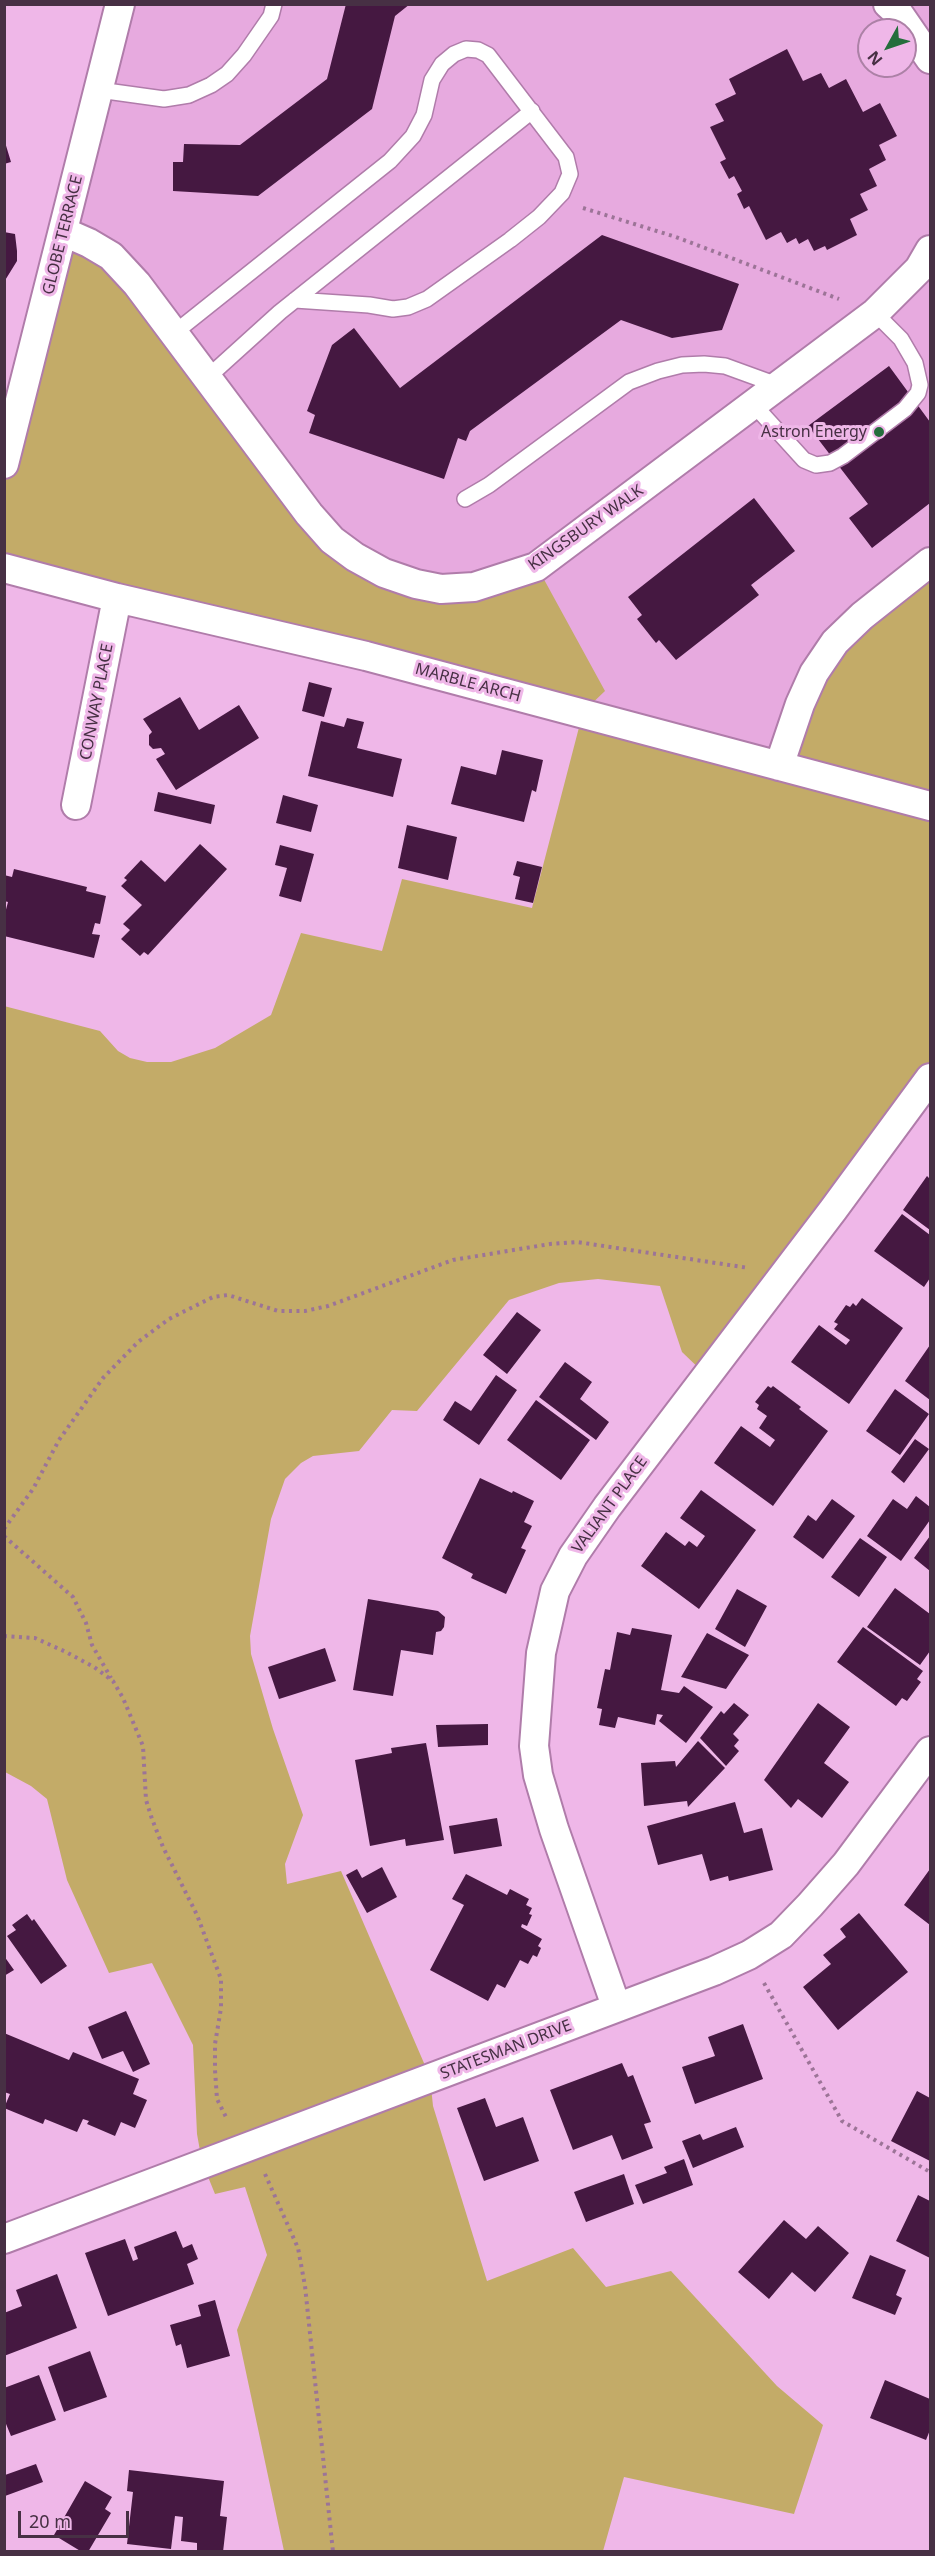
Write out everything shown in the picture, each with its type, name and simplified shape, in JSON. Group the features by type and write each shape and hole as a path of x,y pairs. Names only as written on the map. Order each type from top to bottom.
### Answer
{"street":[{"name":"GLOBE TERRACE","path":"4,465 120,4"},
{"path":"888,4 899,14 930,59"},
{"name":"KINGSBURY WALK","path":"64,232 111,256 136,284 309,514 332,540 355,557 384,573 416,584 441,589 474,587 536,567 875,313 919,268 930,250"},
{"path":"779,766 800,704 814,673 835,642 862,616 930,562"},
{"name":"MARBLE ARCH","path":"4,568 117,598 366,656 930,806"},
{"name":"CONWAY PLACE","path":"76,805 117,598"},
{"name":"VALIANT PLACE","path":"616,2006 554,1829 538,1775 534,1746 541,1653 555,1591 573,1556 607,1507 781,1279 930,1078"},
{"name":"STATESMAN DRIVE","path":"4,2239 616,2006 714,1971 748,1955 781,1935 817,1897 846,1864 930,1751"}],"lane":[{"path":"99,90 164,99 189,95 211,85 226,74 258,36 271,16 274,4"},
{"path":"173,334 390,161 413,136 424,115 436,71 454,54 466,49 478,50 488,56 566,157 570,169 567,185 556,200 510,240 426,299 408,307 393,309 295,300"},
{"path":"207,378 295,300 532,111"},
{"path":"754,405 804,460 816,465 830,463 843,456 905,409 918,393 920,385 915,363 901,339 875,313"},
{"path":"465,499 489,485 629,382 657,371 682,365 725,366 780,386"}],"path":[{"path":"556,200 676,237 875,313"},
{"path":"4,1529 33,1489 59,1440 103,1378 138,1342 169,1319 213,1297 228,1295 278,1311 304,1311 328,1306 453,1260 550,1244 577,1242 749,1268 781,1279"},
{"path":"4,1536 73,1597 86,1623 92,1645 123,1698 143,1746 146,1800 152,1819 163,1847 197,1915 221,1979 221,2008 215,2044 218,2099 228,2122 263,2169 298,2248 305,2286 333,2552"},
{"path":"4,1636 35,1638 94,1667 113,1682"},
{"path":"748,1955 842,2121 930,2172"}],"shaded area":[{"path":"118,5 930,5 930,560 777,765 584,711 472,583 356,554 62,231"},
{"path":"62,231 91,241 332,535 442,586 535,563 605,691 584,711 777,765 815,670 930,560 930,1081 708,1377 682,1352 660,1286 598,1279 559,1283 509,1300 417,1411 392,1410 359,1451 313,1456 301,1463 285,1479 271,1519 250,1636 251,1654 273,1729 303,1815 285,1864 287,1884 341,1871 430,2077 433,2106 487,2281 573,2248 606,2287 671,2271 777,2386 823,2425 794,2514 624,2477 603,2551 284,2551 237,2330 267,2255 245,2187 215,2194 202,2162 197,2134 193,2045 152,1963 109,1973 67,1880 47,1799 31,1786 5,1772 4,1006 100,1031 118,1051 130,1058 147,1062 171,1062 215,1048 271,1015 301,933 382,951 402,879 532,908 583,712 5,567 5,456"}],"building":[{"path":"346,4 410,4 395,16 372,109 258,196 173,191 173,162 183,162 184,144 240,145 327,79"},
{"path":"787,49 803,81 821,73 829,88 846,79 863,112 880,103 897,136 879,145 886,160 869,169 877,186 860,194 868,210 850,219 857,235 827,250 825,246 814,251 808,239 799,244 796,238 787,243 781,232 766,240 749,206 744,209 737,194 742,191 734,176 729,179 720,162 726,159 710,127 724,121 715,104 736,94 729,79"},
{"path":"4,139 11,162 4,164"},
{"path":"4,232 15,234 17,261 4,282"},
{"path":"602,235 739,284 722,330 672,338 621,320 470,431 466,441 458,438 444,479 309,433 315,415 307,411 332,345 354,328 400,388"},
{"path":"889,366 930,422 930,503 872,548 849,518 868,504 808,426"},
{"path":"754,498 795,551 751,585 759,595 676,660 659,640 656,643 637,619 642,615 628,597"},
{"path":"309,682 332,688 324,717 302,711"},
{"path":"180,697 199,730 239,705 259,738 176,790 156,759 165,754 161,748 153,749 149,745 149,735 152,732 143,719"},
{"path":"347,718 364,722 357,748 402,759 393,797 308,776 321,721 344,727"},
{"path":"502,750 543,760 536,792 532,790 524,822 451,804 461,766 496,775"},
{"path":"158,792 215,805 211,824 154,811"},
{"path":"283,795 318,805 311,832 276,823"},
{"path":"407,825 457,837 448,880 398,868"},
{"path":"200,844 227,869 148,955 144,952 140,956 121,939 130,930 123,924 142,905 121,886 127,880 124,878 141,860 165,882"},
{"path":"280,845 314,854 301,902 279,896 287,868 275,865"},
{"path":"517,861 542,867 533,903 515,899 520,877 513,875"},
{"path":"14,869 87,887 86,891 106,896 100,924 95,923 92,934 100,935 94,958 4,936 4,917 8,902 4,901 4,875 12,877"},
{"path":"927,1176 930,1179 930,1230 903,1210"},
{"path":"902,1214 930,1235 930,1278 924,1287 874,1251"},
{"path":"862,1298 903,1328 849,1404 791,1362 819,1325 846,1345 850,1340 834,1329 838,1324 834,1322 846,1305 850,1307 853,1303 856,1306"},
{"path":"517,1312 541,1330 507,1374 483,1355"},
{"path":"930,1345 930,1400 905,1381"},
{"path":"565,1362 592,1382 580,1399 609,1422 596,1440 539,1397"},
{"path":"496,1375 517,1390 479,1445 443,1420 455,1401 471,1411"},
{"path":"768,1386 771,1388 773,1386 801,1407 799,1409 828,1431 773,1506 714,1463 741,1426 770,1447 775,1440 759,1428 767,1416 757,1409 759,1405 755,1402"},
{"path":"895,1389 929,1414 900,1455 866,1431"},
{"path":"536,1400 590,1440 561,1480 507,1440"},
{"path":"915,1439 929,1449 904,1483 891,1472"},
{"path":"480,1478 534,1501 524,1522 532,1526 521,1548 526,1550 506,1594 471,1578 473,1574 442,1558"},
{"path":"701,1490 756,1530 699,1609 641,1566 666,1532 685,1546 689,1541 697,1547 705,1536 680,1518"},
{"path":"916,1496 930,1507 930,1520 901,1561 867,1536 893,1499 907,1509"},
{"path":"832,1499 855,1516 823,1559 793,1537 808,1515 816,1521"},
{"path":"930,1536 930,1571 914,1558"},
{"path":"860,1538 887,1557 859,1597 831,1577"},
{"path":"895,1588 930,1614 930,1651 920,1665 867,1627"},
{"path":"737,1589 767,1606 745,1647 715,1629"},
{"path":"368,1599 438,1611 445,1617 444,1627 441,1631 436,1632 433,1655 401,1650 393,1696 353,1690"},
{"path":"863,1627 923,1671 917,1679 921,1682 907,1701 902,1698 896,1706 837,1662"},
{"path":"632,1628 672,1635 661,1690 679,1693 684,1686 713,1707 686,1743 659,1721 663,1715 657,1714 655,1725 618,1717 615,1728 599,1725 602,1709 597,1708 605,1669 610,1670 617,1632 630,1635"},
{"path":"707,1633 749,1655 726,1689 681,1677"},
{"path":"325,1648 336,1681 279,1699 268,1667"},
{"path":"734,1703 749,1715 733,1734 739,1740 734,1746 739,1751 726,1766 700,1738 721,1711 724,1714"},
{"path":"818,1703 850,1727 824,1763 849,1782 822,1818 798,1799 791,1808 764,1780"},
{"path":"488,1724 488,1745 438,1747 436,1725"},
{"path":"698,1741 725,1768 688,1807 687,1801 644,1806 641,1763 675,1761 676,1767"},
{"path":"426,1743 444,1840 406,1846 405,1839 370,1846 355,1760 392,1753 391,1748"},
{"path":"735,1802 744,1833 762,1828 773,1870 729,1881 728,1876 710,1881 702,1854 658,1865 647,1826"},
{"path":"497,1818 502,1846 454,1854 449,1826"},
{"path":"382,1867 397,1897 367,1913 346,1875 357,1869 362,1878"},
{"path":"930,1869 930,1925 904,1905"},
{"path":"466,1874 507,1895 510,1889 529,1899 526,1905 532,1908 529,1914 532,1915 527,1926 522,1924 521,1927 542,1939 538,1946 541,1948 537,1957 533,1955 528,1964 520,1960 505,1988 497,1984 488,2001 430,1970 464,1905 452,1899"},
{"path":"859,1913 908,1972 838,2030 803,1987 831,1964 823,1955 846,1937 840,1929"},
{"path":"27,1914 32,1921 34,1919 67,1966 41,1984 7,1936 16,1930 12,1925"},
{"path":"4,1956 14,1970 4,1976"},
{"path":"126,2011 150,2064 133,2072 123,2051 102,2059 88,2027"},
{"path":"743,2024 763,2079 695,2104 682,2067 715,2056 708,2037"},
{"path":"4,2033 69,2060 73,2052 139,2079 133,2094 147,2100 135,2128 121,2122 115,2136 87,2124 89,2121 83,2119 77,2132 45,2119 43,2124 4,2108 10,2094 4,2092"},
{"path":"622,2063 628,2077 633,2075 651,2122 644,2124 653,2148 622,2160 612,2135 573,2150 550,2090"},
{"path":"917,2091 930,2098 930,2161 891,2141"},
{"path":"485,2098 496,2127 523,2117 539,2161 484,2181 457,2108"},
{"path":"736,2127 744,2147 693,2168 682,2141 700,2134 703,2140"},
{"path":"684,2159 693,2185 643,2204 635,2185 667,2173 664,2167"},
{"path":"624,2174 634,2204 586,2222 574,2192"},
{"path":"918,2195 930,2201 930,2258 896,2241"},
{"path":"784,2220 806,2239 818,2226 849,2253 815,2292 792,2272 769,2299 738,2272"},
{"path":"176,2231 183,2248 192,2244 198,2259 187,2264 194,2284 108,2316 85,2253 125,2239 133,2261 138,2259 134,2247"},
{"path":"870,2255 906,2270 896,2295 902,2298 895,2315 852,2298"},
{"path":"57,2274 77,2328 4,2356 4,2313 22,2306 16,2290"},
{"path":"215,2300 230,2356 187,2368 181,2344 176,2346 170,2325 201,2316 198,2305"},
{"path":"90,2351 107,2397 64,2412 48,2367"},
{"path":"39,2375 56,2420 11,2436 4,2419 4,2388"},
{"path":"885,2380 930,2399 930,2430 926,2440 870,2418"},
{"path":"36,2464 43,2482 5,2496 5,2475"},
{"path":"129,2470 224,2481 220,2516 227,2517 223,2552 197,2550 197,2543 181,2541 183,2517 175,2516 171,2549 127,2544 133,2492 127,2491"},
{"path":"85,2481 112,2497 105,2509 111,2513 88,2552 82,2552 54,2535"}],"place":[{"name":"Astron Energy","path":"879,432"}]}
